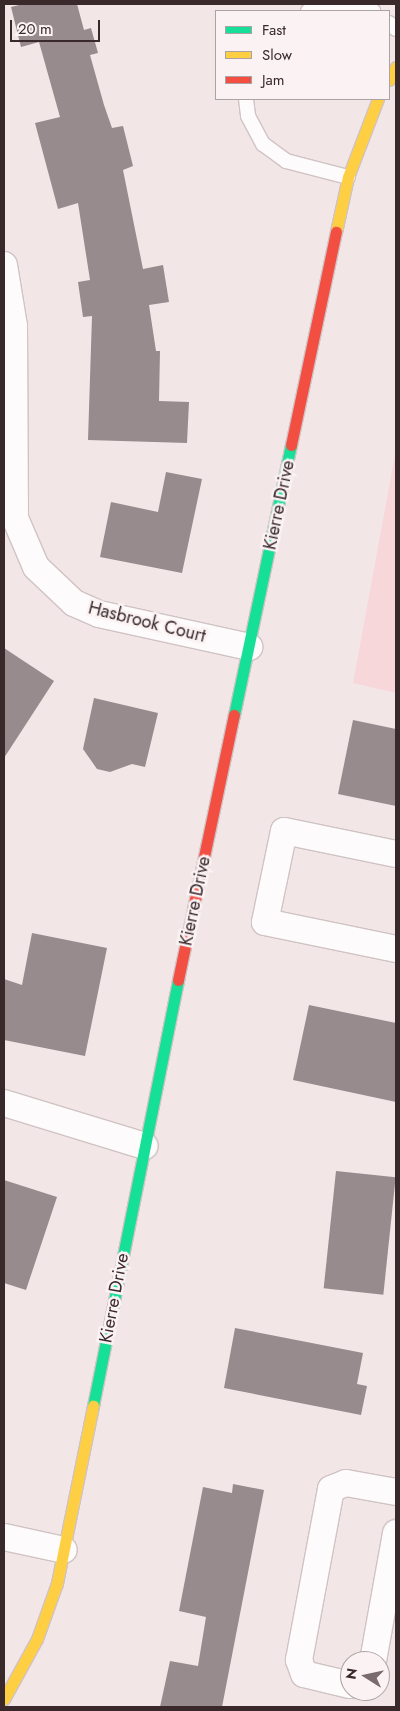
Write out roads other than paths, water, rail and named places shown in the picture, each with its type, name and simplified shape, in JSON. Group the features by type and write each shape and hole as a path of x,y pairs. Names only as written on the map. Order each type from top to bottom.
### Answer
{"street":[{"path":"390,78 396,67"},
{"name":"Kierre Drive","path":"4,1699 37,1639 64,1550 144,1146 348,176 378,100"},
{"name":"Hasbrook Court","path":"4,265 14,326 15,518 36,567 74,603 99,614 249,647"},
{"path":"396,854 284,832 265,922 396,948"},
{"path":"4,1103 144,1146"},
{"path":"340,1683 304,1674 299,1660 331,1490 346,1483 396,1492"},
{"path":"375,1651 396,1533"},
{"path":"4,1537 64,1550"}],"lane":[{"path":"311,10 332,4 370,7"},
{"path":"246,100 248,116 263,144 286,161 348,176"}]}
